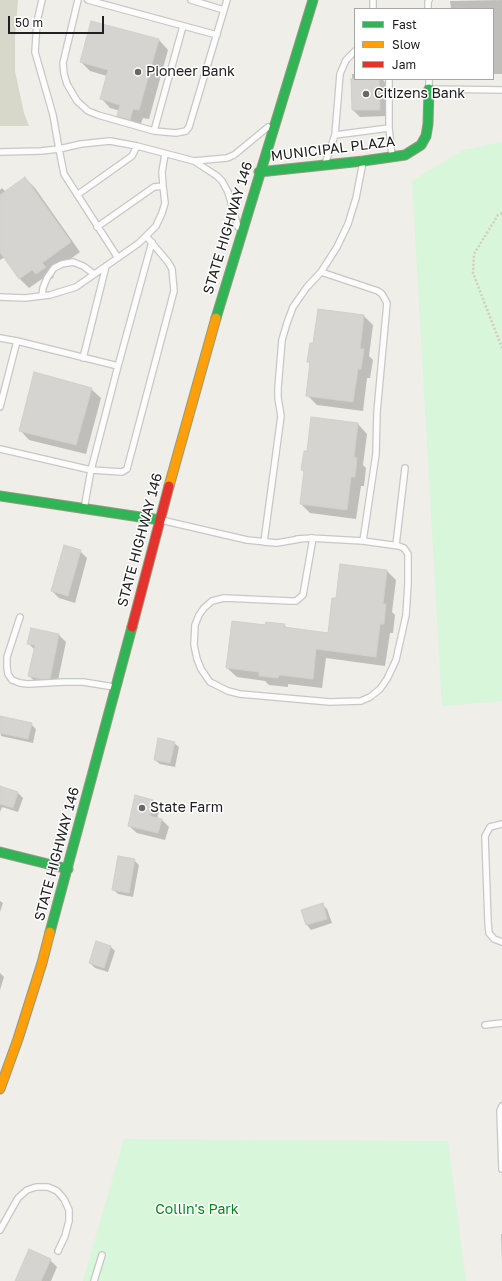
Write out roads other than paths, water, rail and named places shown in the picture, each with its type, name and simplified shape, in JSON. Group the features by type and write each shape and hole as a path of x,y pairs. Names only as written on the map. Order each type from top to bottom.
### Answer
{"main road":[{"name":"STATE HIGHWAY 146","path":"0,1087 18,1039 42,965 160,520 221,299 274,122 313,0"},
{"name":"MUNICIPAL PLAZA","path":"259,172 363,162 405,155 421,146 426,136 428,124 429,89"},
{"path":"0,496 160,520"},
{"path":"0,852 68,869"}],"lane":[{"path":"42,0 37,22 35,52 53,116 64,174 118,258"},
{"path":"78,0 63,64 67,84 77,101 88,111 98,115 154,131 176,133 186,130 189,127 227,0"},
{"path":"88,0 217,36"},
{"path":"191,0 224,10"},
{"path":"154,131 183,26"},
{"path":"325,165 335,135 340,74 346,60 354,53"},
{"path":"389,80 389,128 392,157"},
{"path":"429,80 429,89 502,90"},
{"path":"0,152 41,151 110,141 137,146 194,161 228,158 234,155 274,122"},
{"path":"335,135 389,128"},
{"path":"77,195 132,156 137,146"},
{"path":"0,297 25,298 50,295 76,287 139,243 156,226 165,203 162,172 165,154"},
{"path":"194,161 217,176 222,182 228,192 240,234"},
{"path":"264,542 281,416 278,388 282,340 294,307 307,287 321,272 338,247 348,224 356,198 363,162"},
{"path":"97,227 154,187 163,186"},
{"path":"0,449 91,470 122,472 127,469 174,291 172,269 146,236"},
{"path":"84,509 91,470 152,242"},
{"path":"42,296 47,278 54,268 62,264 73,262 83,266 94,274"},
{"path":"83,358 106,266"},
{"path":"321,272 378,291 382,294 387,303 377,412 376,454 363,540"},
{"path":"0,338 118,366"},
{"path":"0,407 17,341"},
{"path":"396,545 405,468"},
{"path":"160,520 247,540 264,542 276,543 313,538 363,540 396,545 404,548 408,554 409,564 406,615 396,660 387,679 380,689 370,697 361,701 330,702 240,694 228,691 210,682 199,664 194,645 195,625 204,608 212,601 224,598 296,601 302,595 313,538"},
{"path":"20,617 7,657 8,674 12,680 28,684 83,682 116,687"},
{"path":"502,824 490,827 485,836 488,928 489,933 494,939 502,942"},
{"path":"485,1024 502,1023"},
{"path":"502,1106 500,1111 502,1169"},
{"path":"0,1230 18,1198 27,1190 36,1187 48,1187 57,1191 64,1199 69,1210 69,1220 65,1236 58,1251"},
{"path":"94,1281 102,1255"}],"place":[{"name":"Pioneer Bank","path":"138,72"},
{"name":"Citizens Bank","path":"366,94"},
{"name":"State Farm","path":"142,808"}],"park label":[{"name":"Collin's Park","path":"197,1210"}]}
